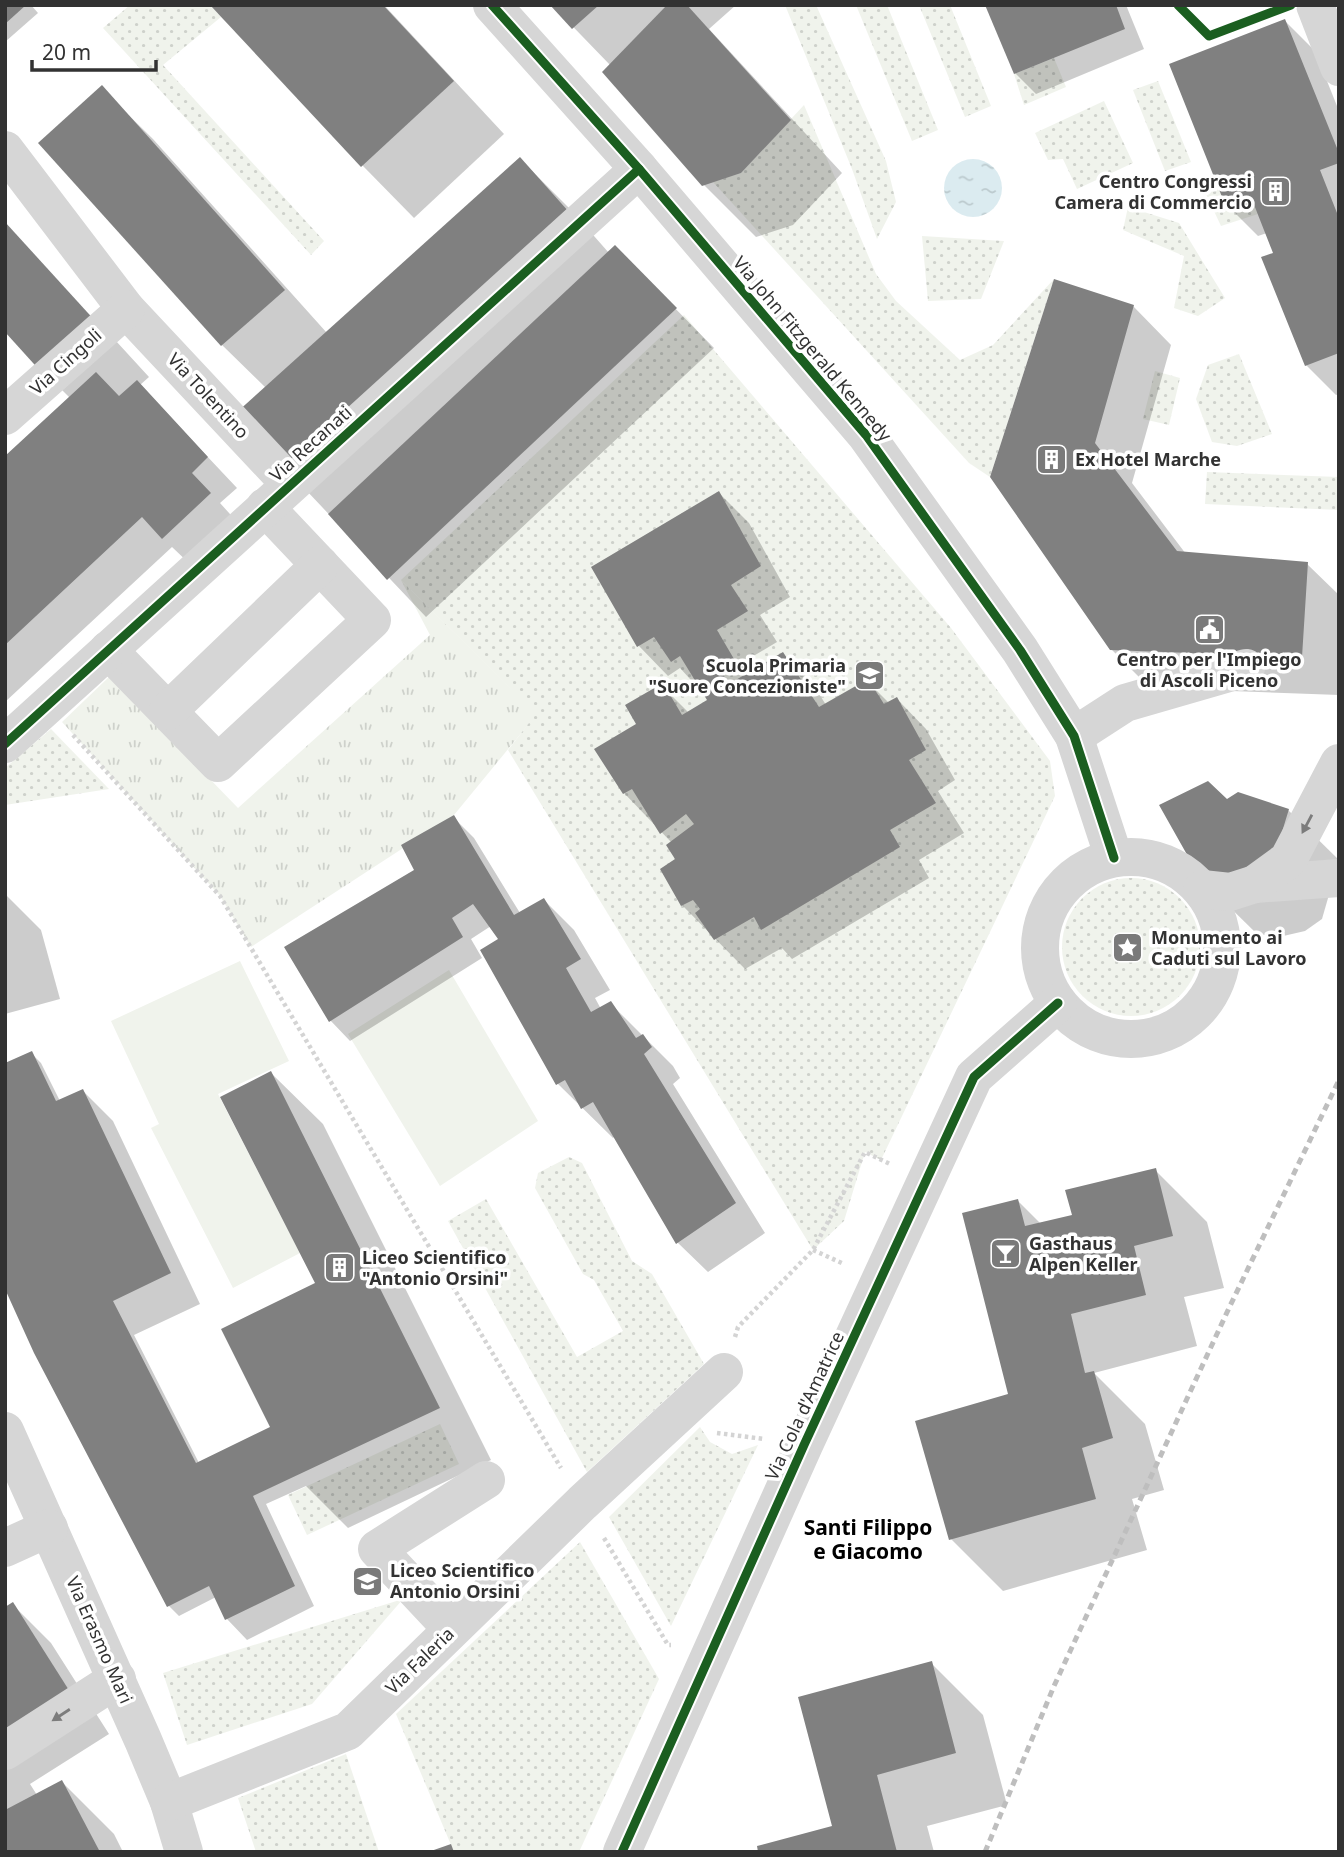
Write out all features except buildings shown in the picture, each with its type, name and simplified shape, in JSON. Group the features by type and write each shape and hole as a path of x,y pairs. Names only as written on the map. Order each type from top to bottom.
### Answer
{"street":[{"name":"Via John Fitzgerald Kennedy","path":"492,5 639,169 866,435 1020,650 1074,736 1114,858"},
{"path":"1315,5 1339,67"},
{"name":"Via Tolentino","path":"5,150 126,309 277,496 320,565 372,620 218,763 168,711"},
{"name":"Via Recanati","path":"5,744 639,169"},
{"name":"Via Cingoli","path":"9,406 126,309"},
{"path":"108,650 168,711 320,565"},
{"path":"1074,736 1125,703 1246,668"},
{"path":"1255,884 1288,860 1339,763"},
{"path":"1146,857 1177,868 1202,889 1216,912 1223,937 1222,964 1213,989 1198,1011 1177,1028 1152,1037 1126,1040 1100,1035 1077,1022 1058,1003 1045,980 1039,954 1042,927 1051,902 1067,881 1088,866 1114,858 1146,857"},
{"path":"1202,889 1230,892 1255,884 1339,878"},
{"name":"Via Cola d'Amatrice","path":"622,1852 804,1445 974,1077 1058,1003"},
{"name":"Via Faleria","path":"169,1802 348,1731 582,1503 724,1372"},
{"name":"Via Erasmo Mari","path":"5,1431 117,1679 169,1802 184,1852"},
{"path":"453,1629 377,1549 486,1480"},
{"path":"5,1548 49,1528"},
{"path":"5,1751 117,1679"}],"path":[{"path":"47,706 220,896 668,1645 715,1642"},
{"path":"724,1372 738,1326 813,1250 865,1152"},
{"path":"692,1399 714,1432 804,1445"}],"green space":[{"path":"130,5 210,5 221,17 163,65 324,241 311,255 103,28"},
{"path":"785,5 816,5 886,161 896,202 877,239 852,169"},
{"path":"856,5 887,5 938,130 912,141"},
{"path":"919,5 950,5 991,106 965,117"},
{"path":"1054,58 1066,87 1024,105 1014,74"},
{"path":"1158,81 1191,162 1165,171 1133,90"},
{"path":"1104,101 1133,163 1077,189 1063,159 1048,160 1035,133"},
{"path":"804,105 876,274 896,301 960,360 993,345 1054,279 990,477 969,463 713,182 741,173"},
{"path":"1218,187 1227,207 1251,197 1258,214 1221,226 1205,192"},
{"path":"1128,207 1179,223 1225,298 1198,316 1174,308 1184,256 1123,230"},
{"path":"922,236 1004,241 981,299 928,301"},
{"path":"684,315 951,628 1050,761 1055,796 881,1160 865,1152 844,1221 813,1250 508,750 536,714 401,580"},
{"path":"1239,354 1272,434 1237,446 1212,442 1196,399 1208,365"},
{"path":"1155,371 1180,378 1169,425 1143,419"},
{"path":"1207,472 1339,477 1339,510 1205,504"},
{"path":"401,580 537,714 454,815 251,947 220,896 62,722 110,676 238,808 430,635"},
{"path":"51,729 109,789 5,805 5,768"},
{"path":"1131,878 1157,884 1179,899 1194,921 1200,947 1194,973 1179,995 1157,1010 1131,1016 1105,1010 1083,995 1068,973 1062,947 1068,921 1083,899 1105,884"},
{"path":"240,961 289,1061 218,1094 300,1253 233,1288 151,1128 159,1124 111,1021"},
{"path":"449,970 538,1121 440,1186 348,1034"},
{"path":"569,1157 582,1163 632,1261 652,1274 704,1364 587,1472 448,1221 486,1199 577,1357 623,1331 594,1280 583,1274 535,1188 538,1173"},
{"path":"440,1424 459,1464 307,1535 288,1495"},
{"path":"700,1427 710,1442 732,1454 758,1445 671,1626 609,1517"},
{"path":"580,1542 659,1679 579,1852 454,1852 396,1714"},
{"path":"403,1599 312,1704 187,1745 163,1673"},
{"path":"346,1754 379,1852 256,1852 238,1798"}],"water":[{"path":"973,159 989,164 997,172 1002,188 997,204 989,212 973,217 957,212 949,204 944,188 949,172 957,164"}],"railway":[{"path":"985,1852 1054,1686 1229,1308 1339,1080"}],"cycle path":[{"path":"492,5 639,169 866,435 1020,650 1074,736 1114,858"},
{"path":"1178,5 1209,36 1291,5"},
{"path":"5,744 639,169"},
{"path":"622,1852 804,1445 974,1077 1058,1003"}],"place":[{"name":"Centro Congressi Camera di Commercio","path":"1275,192"},
{"name":"Ex Hotel Marche","path":"1052,460"},
{"name":"Centro per l'Impiego di Ascoli Piceno","path":"1209,630"},
{"name":"Scuola Primaria \"Suore Concezioniste\"","path":"869,676"},
{"name":"Monumento ai Caduti sul Lavoro","path":"1128,948"},
{"name":"Gasthaus Alpen Keller","path":"1006,1254"},
{"name":"Liceo Scientifico \"Antonio Orsini\"","path":"339,1268"},
{"name":"Liceo Scientifico Antonio Orsini","path":"367,1581"}],"district":[{"name":"Santi Filippo e Giacomo","path":"868,1540"}]}
